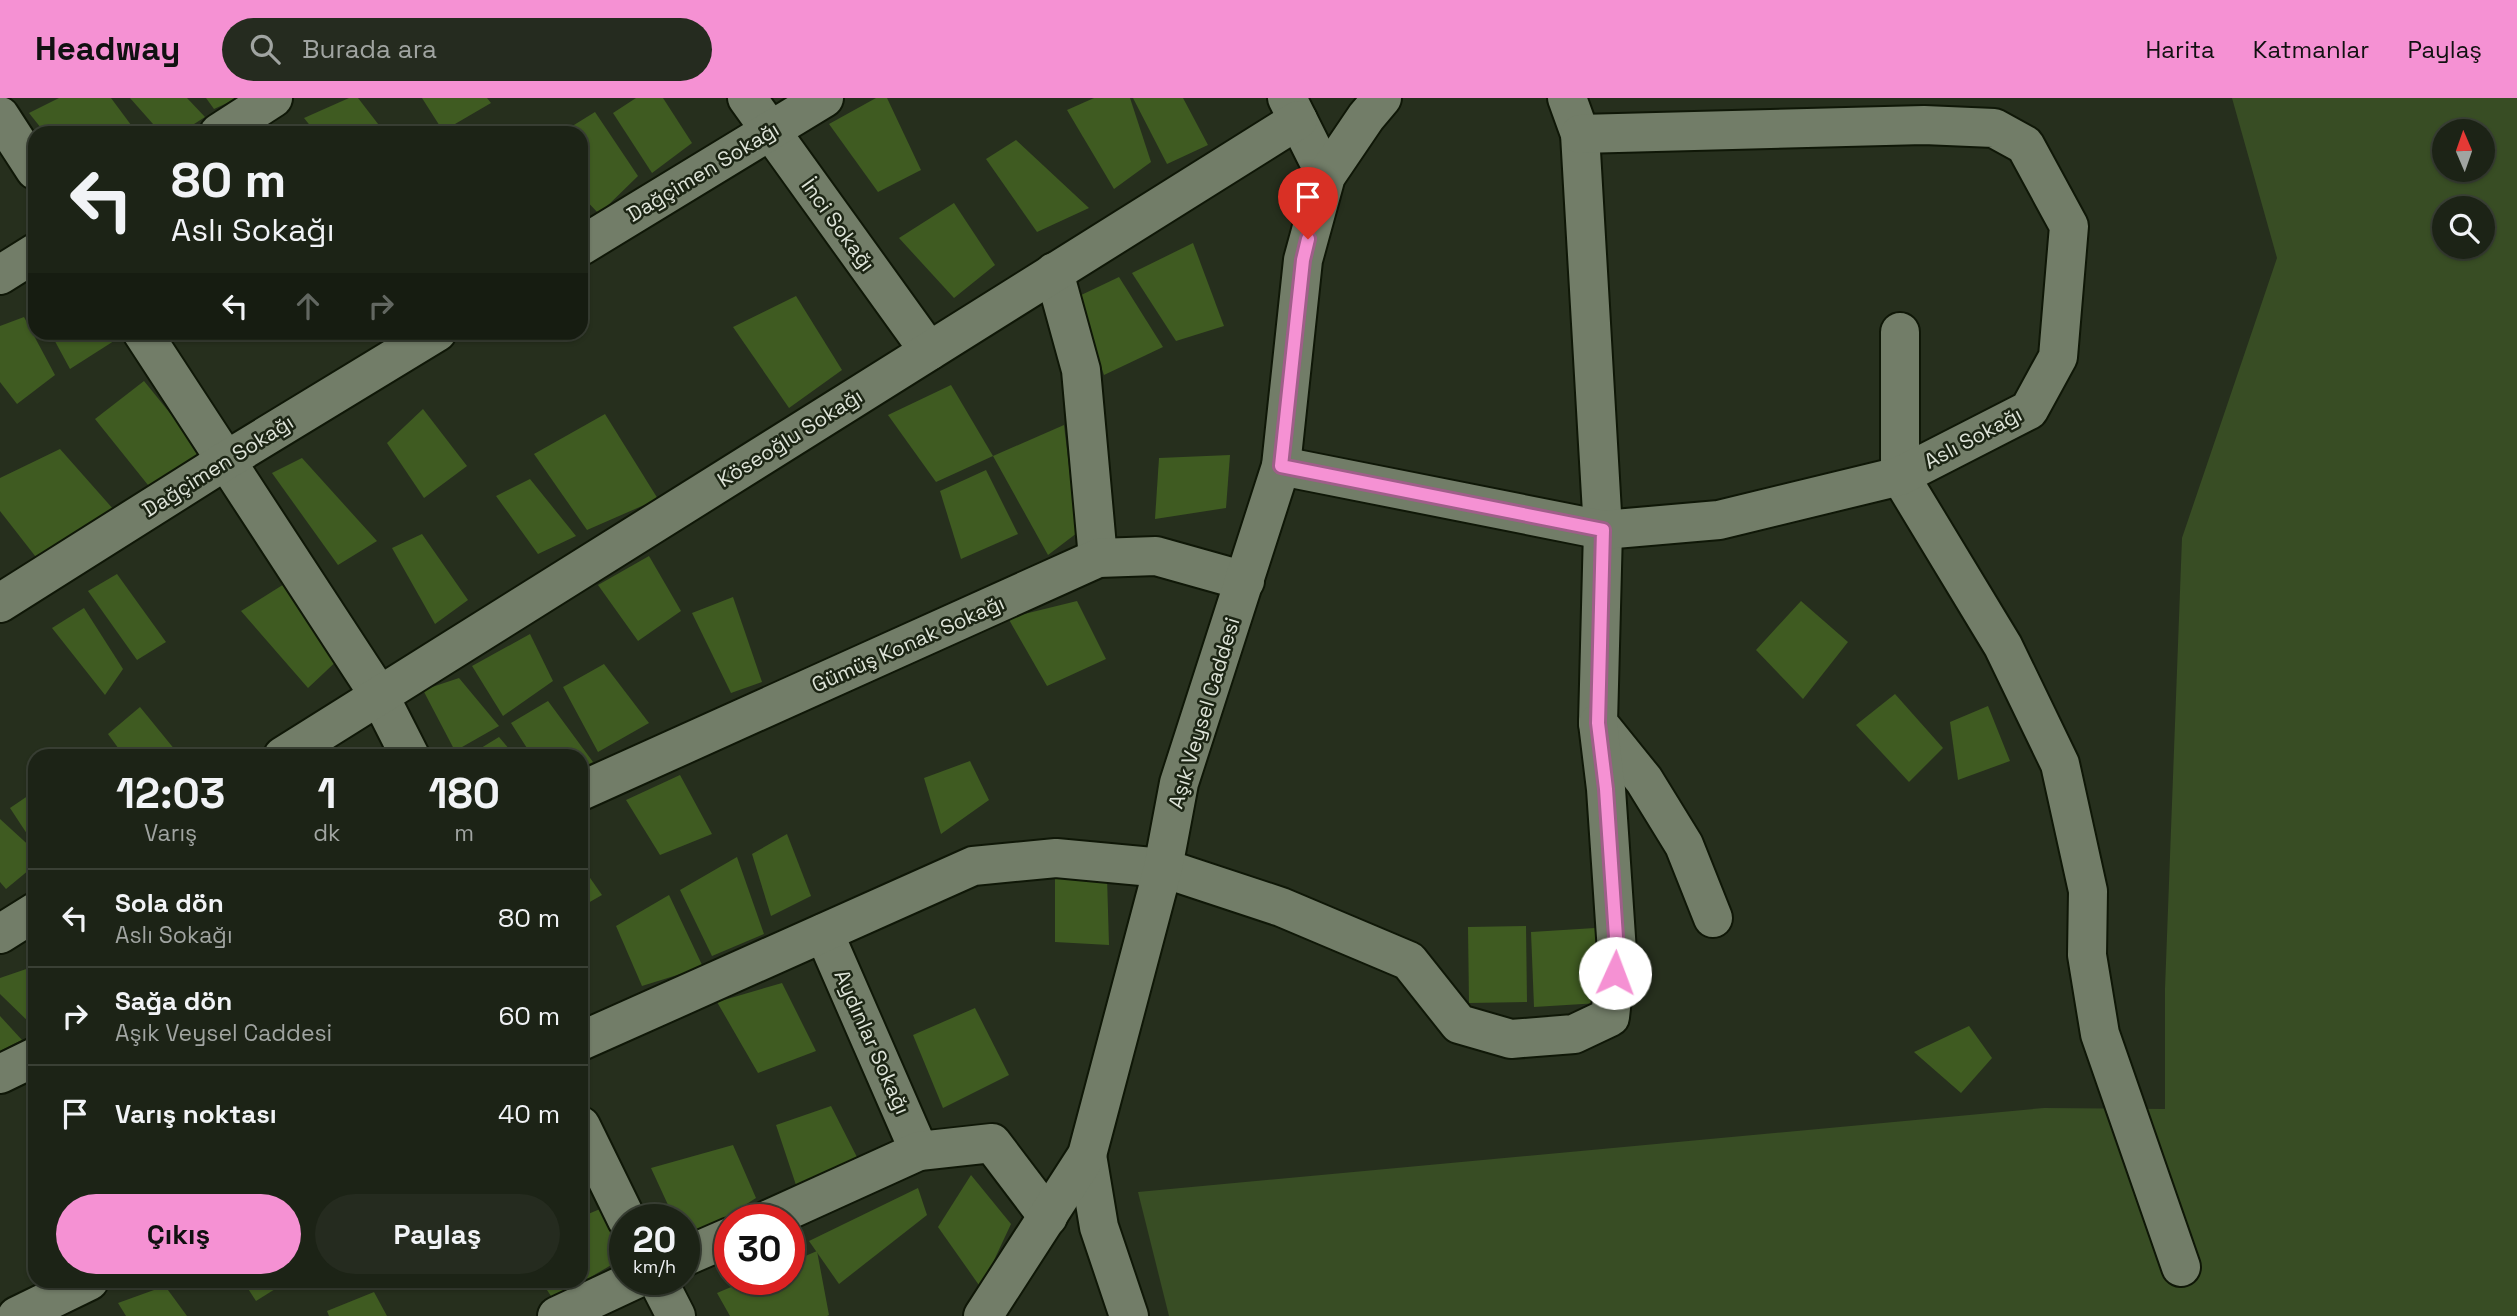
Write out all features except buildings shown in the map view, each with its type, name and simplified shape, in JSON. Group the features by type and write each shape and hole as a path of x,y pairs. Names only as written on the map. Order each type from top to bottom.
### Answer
{"street":[{"path":"230,126 273,98"},
{"name":"İnci Sokağı","path":"747,98 929,351"},
{"name":"Dağçimen Sokağı","path":"588,242 824,98"},
{"name":"Aşık Veysel Caddesi","path":"983,1316 1087,1155 1163,868 1179,783 1281,466 1303,260 1326,176 1382,98"},
{"path":"588,1038 972,866 1056,858 1163,868 1280,907 1409,961 1460,1024 1511,1039 1574,1034 1610,1017 1617,952 1606,789 1598,723 1603,530 1580,134 1567,98"},
{"path":"1292,109 1326,176"},
{"name":"Köseoğlu Sokağı","path":"294,749 1054,272 1292,109"},
{"path":"0,116 28,159"},
{"name":"Aslı Sokağı","path":"1281,466 1603,530 1718,520 1900,477 2029,411 2058,357 2069,226 2025,145 1994,128 1924,125 1580,134"},
{"path":"0,275 28,257"},
{"path":"1054,272 1081,370 1098,558"},
{"path":"1900,331 1900,477 2003,646 2060,764 2088,891 2087,955 2100,1034 2180,1266"},
{"path":"147,340 379,695 406,749"},
{"name":"Dağçimen Sokağı","path":"0,603 424,340"},
{"name":"Gümüş Konak Sokağı","path":"588,788 1098,558 1156,556 1245,581"},
{"path":"1598,723 1644,780 1684,845 1713,918"},
{"path":"0,934 28,916"},
{"name":"Aydınlar Sokağı","path":"824,933 919,1151"},
{"path":"0,1074 28,1060"},
{"path":"588,1140 619,1204"},
{"path":"802,1204 919,1151 992,1143 1048,1217"},
{"path":"1087,1155 1099,1227 1129,1316"},
{"path":"18,1316 75,1288"},
{"path":"557,1316 609,1292"},
{"path":"665,1295 676,1316"}],"green space":[{"path":"2232,98 2517,98 2517,1316 1169,1316 1138,1192 2044,1108 2165,1109 2165,989 2182,538 2277,258"}],"route":[{"path":"1308,239 1303,260 1281,466 1603,530 1598,723 1608,816 1617,952 1615,973"}]}
